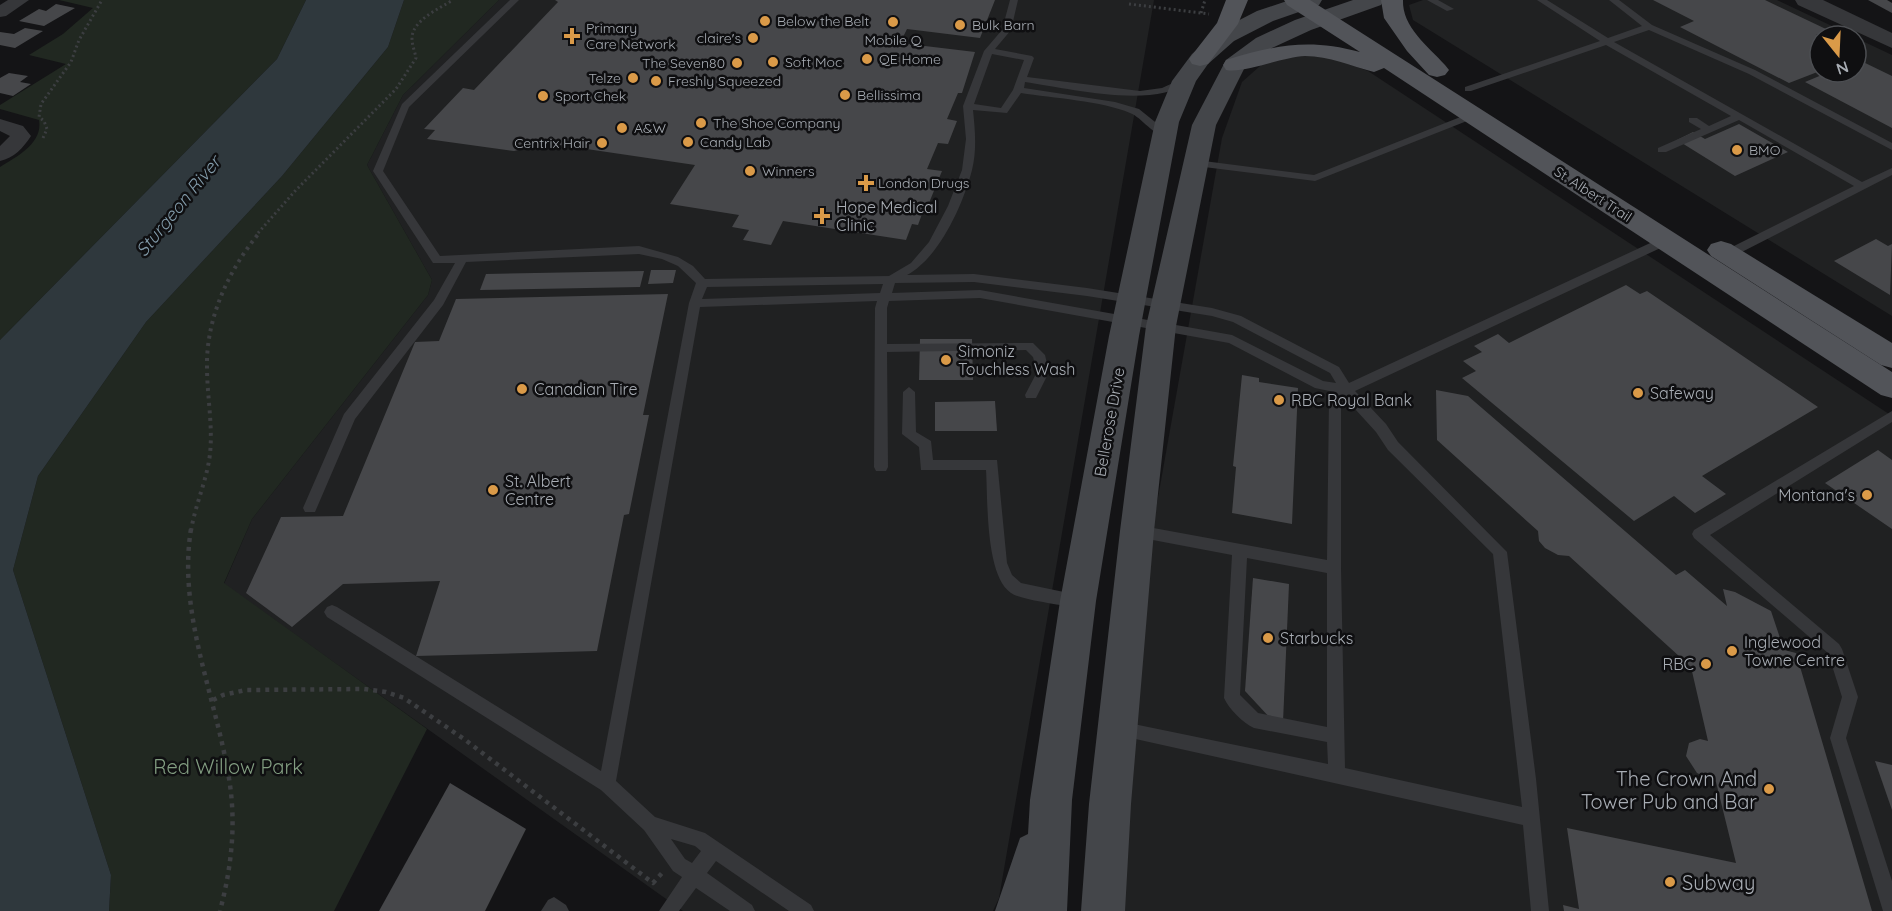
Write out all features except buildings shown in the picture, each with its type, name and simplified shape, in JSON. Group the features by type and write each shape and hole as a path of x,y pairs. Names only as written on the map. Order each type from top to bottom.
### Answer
{"main road":[{"path":"1200,59 1233,16 1237,0"},
{"path":"1316,5 1372,0"},
{"path":"1392,0 1391,12 1398,26 1437,81"},
{"name":"Bellerose Drive","path":"1102,911 1110,804 1137,531 1146,312 1165,134 1184,81 1200,59 1226,36 1265,16 1316,5"},
{"name":"Bellerose Drive","path":"1045,911 1052,800 1078,601 1146,312 1196,163 1204,125 1234,65 1316,5"},
{"name":"St. Albert Trail","path":"1316,5 1470,102 1728,254 1892,357"},
{"path":"1234,65 1279,51 1318,50 1437,81"},
{"name":"St. Albert Trail","path":"1470,102 1665,240 1892,387"},
{"path":"1017,911 1052,800"}],"street":[{"path":"0,12 20,0"},
{"path":"1806,0 1892,41"},
{"path":"0,125 16,130 21,136 13,146 0,155"}],"lane":[{"path":"516,0 405,106 378,171 437,260 639,250 660,254 683,263 695,272 702,283"},
{"path":"881,467 881,308 890,280 915,266 934,244 953,206 967,170 971,139 968,106 989,51 1006,30 1014,0"},
{"path":"1431,0 1450,9"},
{"path":"1541,0 1608,42 1862,186"},
{"path":"1613,0 1649,27 1752,72 1892,147"},
{"path":"1196,163 1315,178 1470,102 1608,42 1649,27"},
{"path":"968,106 1004,111 1023,79 1029,58 989,51"},
{"path":"1023,79 1140,94 1164,90 1184,81"},
{"path":"1018,90 1115,105 1136,111 1165,134"},
{"path":"1662,150 1740,116"},
{"path":"1694,120 1709,130"},
{"path":"1728,254 1892,171"},
{"path":"1337,774 1334,568 1335,399 1346,390 1665,240"},
{"path":"310,508 350,417 439,302 462,258"},
{"path":"702,283 974,278 1146,312 1232,339 1320,385 1346,390"},
{"path":"607,784 694,303 702,283"},
{"path":"694,303 980,294 1146,312 1212,312 1237,319 1335,370 1346,390 1381,428 1393,446 1500,552 1540,911"},
{"path":"881,348 1029,346 1039,355 1043,372 1031,395"},
{"path":"909,392 909,434 926,445 926,466 992,464 1000,563 1006,579 1017,589 1078,601"},
{"path":"1892,416 1699,534 1834,649 1850,697 1838,738 1892,910"},
{"path":"1137,531 1334,568"},
{"path":"1240,550 1232,698 1254,720 1335,736"},
{"path":"332,612 607,784 650,824 680,865 746,911"},
{"path":"1119,729 1337,774 1531,818"},
{"path":"650,824 699,839 805,911"},
{"path":"668,911 714,848"},
{"path":"550,911 554,906 560,911"}],"path":[{"path":"37,144 47,129 44,121 39,117 41,104 70,62 79,40 102,0"},
{"path":"220,911 231,872 234,844 230,778 194,627 187,552 197,502 210,458 207,358 216,307 239,261 264,222 361,126 405,77 416,58 412,38 415,29 428,16 453,0"},
{"path":"1201,13 1205,0"},
{"path":"1129,4 1216,15"},
{"path":"213,700 223,695 256,690 364,689 386,692 404,698 464,739 653,884 663,872"}],"shaded area":[{"name":"St. Albert Centre","path":"499,0 1154,0 999,898 993,911 683,911 224,584 252,519 428,295 432,280 367,165 403,95"},
{"path":"1423,0 1777,0 1828,24 1808,24 1808,84 1868,84 1868,44 1892,55 1892,316 1413,20 1409,5"},
{"path":"1293,53 1326,56 1368,71 1892,416 1892,911 1115,911 1154,520 1222,138 1242,82 1269,58"}],"green space":[{"path":"59,0 306,0 277,59 0,340 0,167 33,142 37,136 39,120 0,109 0,105 66,64 29,55 63,34 93,8"},
{"name":"Red Willow Park","path":"404,0 499,0 403,95 367,165 432,280 428,295 252,519 224,583 427,729 334,911 109,911 111,875 13,570 38,476 146,322 282,176 388,47"}],"water":[{"name":"Sturgeon River","path":"306,0 404,0 388,47 282,176 146,322 38,476 13,570 111,875 109,911 0,911 0,340 277,59"}],"place":[{"name":"Below the Belt","path":"765,21"},
{"name":"Mobile Q","path":"893,22"},
{"name":"Bulk Barn","path":"960,25"},
{"name":"Primary Care Network","path":"572,36"},
{"name":"claire's","path":"753,38"},
{"name":"QE Home","path":"867,59"},
{"name":"Soft Moc","path":"773,62"},
{"name":"The Seven80","path":"737,63"},
{"name":"Telze","path":"633,78"},
{"name":"Freshly Squeezed","path":"656,81"},
{"name":"Bellissima","path":"845,95"},
{"name":"Sport Chek","path":"543,96"},
{"name":"The Shoe Company","path":"701,123"},
{"name":"A&W","path":"622,128"},
{"name":"Candy Lab","path":"688,142"},
{"name":"Centrix Hair","path":"602,143"},
{"name":"BMO","path":"1737,150"},
{"name":"Winners","path":"750,171"},
{"name":"London Drugs","path":"866,183"},
{"name":"Hope Medical Clinic","path":"822,216"},
{"name":"Simoniz Touchless Wash","path":"946,360"},
{"name":"Canadian Tire","path":"522,389"},
{"name":"Safeway","path":"1638,393"},
{"name":"RBC Royal Bank","path":"1279,400"},
{"name":"St. Albert Centre","path":"493,490"},
{"name":"Montana's","path":"1867,495"},
{"name":"Starbucks","path":"1268,638"},
{"name":"Inglewood Towne Centre","path":"1732,651"},
{"name":"RBC","path":"1706,664"},
{"name":"The Crown And Tower Pub and Bar","path":"1769,789"},
{"name":"Subway","path":"1670,882"}]}
